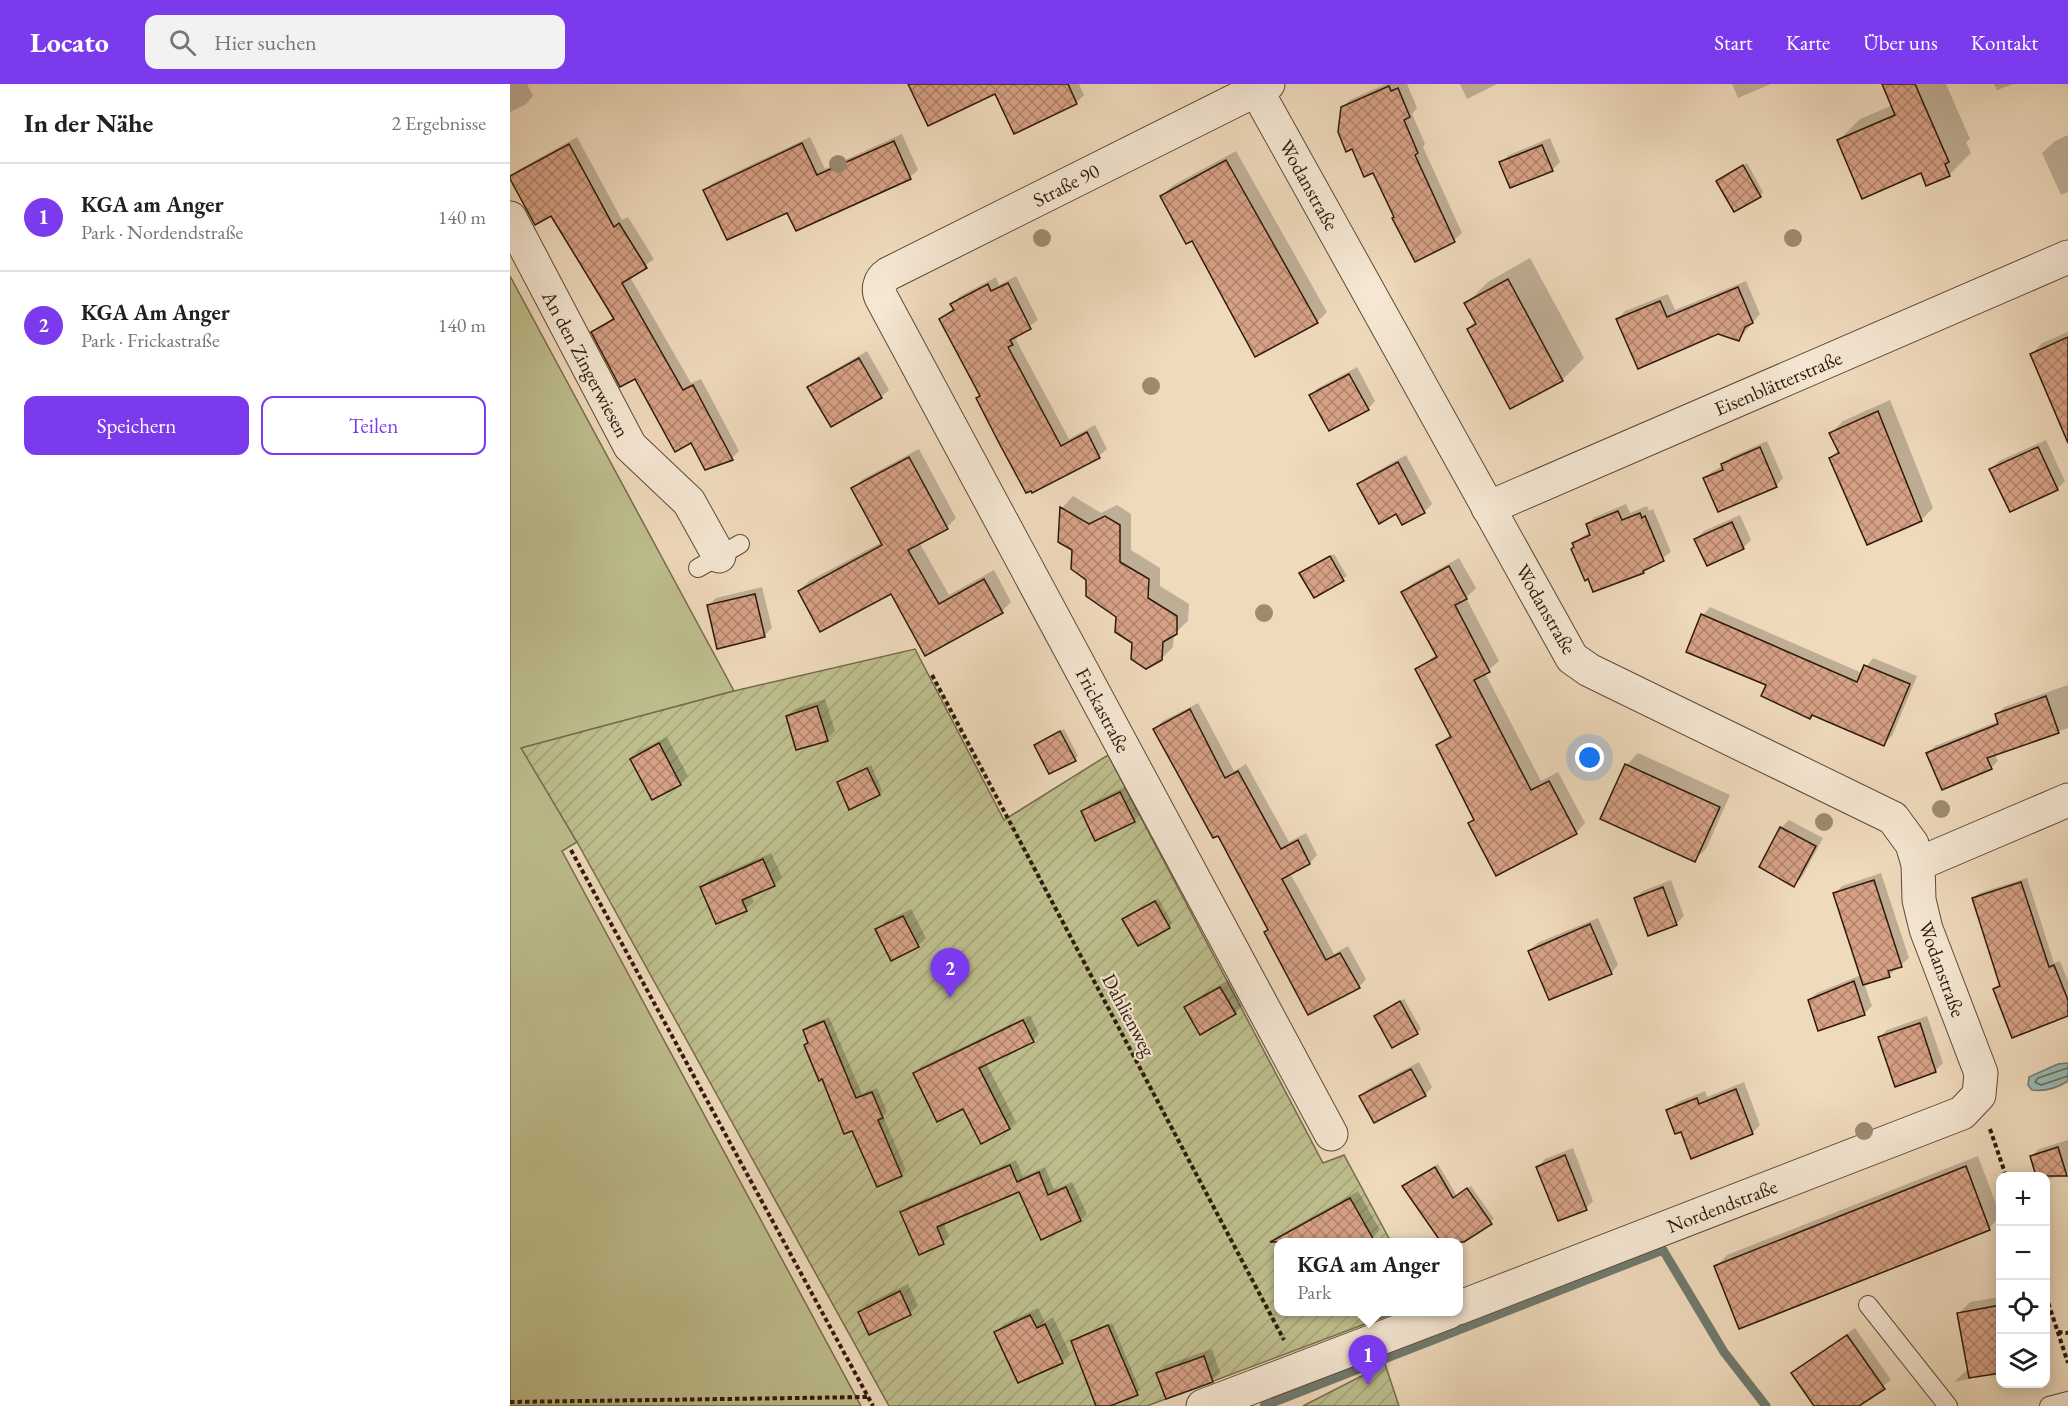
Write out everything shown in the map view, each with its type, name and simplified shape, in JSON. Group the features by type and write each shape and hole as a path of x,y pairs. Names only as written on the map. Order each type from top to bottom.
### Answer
{"street":[{"name":"Straße 90","path":"880,284 888,274 1259,86"},
{"name":"Wodanstraße","path":"1259,86 1572,658 1589,670 1893,818 1912,844 1918,864 1919,900 1926,929 1981,1073 1979,1095"},
{"name":"An den Zingerwiesen","path":"510,218 630,446 689,502 719,556"},
{"name":"Eisenblätterstraße","path":"1488,508 2068,257"},
{"name":"Frickastraße","path":"880,284 882,299 1331,1134"},
{"path":"1918,864 2068,800"},
{"name":"Nordendstraße","path":"1463,1306 1962,1113 1979,1095"},
{"path":"1203,1406 1436,1316"}],"lane":[{"path":"1868,1305 1948,1406"},
{"path":"2049,1406 2068,1401"}],"path":[{"name":"Dahlienweg","path":"932,675 1284,1341 1296,1371"},
{"path":"571,850 873,1406"},
{"path":"1979,1095 2005,1172"},
{"path":"2050,1309 2068,1363"},
{"path":"2057,1331 2068,1333"},
{"path":"510,1402 868,1397"}],"green space":[{"path":"510,276 734,691 522,748 577,842 562,851 861,1406 510,1406"},
{"path":"915,649 1004,820 1108,755 1323,1163 1344,1155 1389,1238 1274,1238 1274,1316 1386,1316 1147,1406 889,1406 577,842 521,748 734,691"},
{"path":"1385,1364 1399,1406 1303,1406"}],"water":[{"path":"2068,1063 2068,1081 2051,1089 2042,1090 2032,1090 2028,1085 2029,1077 2058,1064"}],"building":[{"path":"908,84 1068,84 1077,104 1014,134 995,94 928,126"},
{"path":"1882,84 1915,84 1949,162 1945,164 1950,176 1926,186 1921,173 1862,199 1837,140 1895,115"},
{"path":"1389,86 1391,91 1398,88 1410,117 1404,120 1418,153 1415,155 1455,242 1415,262 1392,218 1394,217 1373,173 1364,177 1352,149 1346,152 1338,132 1341,107"},
{"path":"894,141 911,179 796,231 787,213 727,240 703,190 802,143 817,175"},
{"path":"569,144 614,227 619,223 647,268 622,283 683,390 693,385 733,460 705,470 691,443 675,452 635,379 620,387 591,332 614,319 551,216 535,225 510,179 510,176"},
{"path":"1542,145 1553,171 1510,188 1499,162"},
{"path":"1226,160 1318,323 1255,357 1192,241 1186,244 1160,196"},
{"path":"1743,165 1761,197 1734,212 1716,181"},
{"path":"1508,279 1563,381 1510,409 1467,329 1476,324 1464,303"},
{"path":"1008,283 1031,329 1010,340 1013,345 1008,347 1061,446 1087,432 1100,458 1032,493 1031,491 1026,493 999,443 976,398 980,396 939,319 954,310 950,304 988,284 991,291"},
{"path":"1738,287 1753,323 1745,327 1739,341 1718,334 1638,369 1616,319 1660,301 1667,317"},
{"path":"2068,337 2068,443 2030,354"},
{"path":"859,358 882,398 831,427 807,387"},
{"path":"1349,374 1369,410 1329,431 1309,395"},
{"path":"1878,411 1922,521 1867,545 1829,458 1839,453 1829,433"},
{"path":"1760,447 1777,487 1718,512 1703,478 1723,470 1721,464"},
{"path":"2038,447 2058,490 2010,512 1989,469"},
{"path":"909,457 948,529 908,550 939,604 984,579 1003,613 925,656 891,594 820,632 798,591 882,545 851,488"},
{"path":"1398,462 1425,513 1402,525 1396,514 1379,524 1357,484"},
{"path":"1060,507 1089,524 1105,516 1120,525 1120,562 1149,579 1148,598 1177,616 1177,634 1163,642 1162,660 1146,669 1131,659 1132,643 1115,632 1116,617 1086,596 1086,580 1071,569 1072,550 1058,542"},
{"path":"1618,511 1622,520 1640,513 1642,518 1645,516 1664,561 1643,571 1644,573 1593,592 1588,579 1585,581 1571,549 1574,547 1572,543 1590,535 1586,524"},
{"path":"1732,522 1744,549 1707,566 1694,539"},
{"path":"1330,556 1344,581 1314,598 1299,573"},
{"path":"1449,566 1467,599 1455,605 1490,672 1474,680 1531,790 1549,781 1577,834 1496,876 1468,823 1474,820 1436,745 1451,737 1415,669 1437,657 1401,592"},
{"path":"755,594 765,637 717,649 707,605"},
{"path":"1701,614 1857,682 1864,665 1910,684 1884,746 1812,715 1810,719 1761,696 1766,685 1686,652"},
{"path":"2046,696 2059,733 1987,758 1992,769 1942,790 1926,753 1998,724 1995,714"},
{"path":"817,706 828,741 796,750 786,716"},
{"path":"1190,709 1225,778 1238,771 1281,849 1298,840 1310,864 1282,879 1326,960 1340,953 1360,988 1308,1015 1264,932 1268,930 1218,836 1213,838 1153,729"},
{"path":"1060,731 1076,761 1049,774 1034,745"},
{"path":"659,743 681,785 652,800 630,759"},
{"path":"1625,764 1720,807 1695,862 1600,819"},
{"path":"867,768 880,795 849,810 837,782"},
{"path":"1120,792 1135,822 1095,841 1081,811"},
{"path":"1780,827 1816,846 1794,887 1759,867"},
{"path":"763,859 775,886 742,900 747,911 716,924 700,887"},
{"path":"1874,880 1902,967 1888,971 1890,977 1863,985 1833,893"},
{"path":"2021,882 2049,967 2054,965 2068,1000 2068,1016 2012,1038 1993,989 2000,986 1972,898"},
{"path":"1663,887 1677,925 1648,936 1634,898"},
{"path":"1155,901 1170,928 1138,946 1122,919"},
{"path":"903,916 919,947 891,961 875,929"},
{"path":"1590,924 1612,974 1549,1000 1528,951"},
{"path":"1854,981 1865,1015 1818,1031 1808,1000"},
{"path":"1220,987 1236,1014 1200,1035 1184,1007"},
{"path":"1400,1001 1418,1034 1392,1048 1374,1016"},
{"path":"1023,1020 1034,1042 979,1068 1010,1129 981,1144 963,1109 937,1122 913,1073"},
{"path":"824,1021 856,1098 872,1092 883,1118 878,1120 902,1176 877,1187 852,1131 844,1134 822,1079 819,1081 804,1045 808,1043 803,1030"},
{"path":"1920,1023 1936,1072 1895,1087 1878,1037"},
{"path":"1411,1069 1426,1096 1374,1123 1359,1096"},
{"path":"1736,1089 1753,1134 1691,1159 1681,1132 1675,1134 1666,1110 1697,1098 1699,1104"},
{"path":"2058,1147 2067,1176 2050,1176 2050,1172 2035,1172 2030,1156"},
{"path":"1565,1155 1587,1210 1558,1221 1536,1167"},
{"path":"1010,1165 1017,1182 1039,1172 1048,1195 1066,1187 1081,1221 1041,1240 1019,1192 937,1227 944,1244 919,1255 900,1212"},
{"path":"1966,1166 1990,1230 1739,1329 1714,1266"},
{"path":"1435,1167 1453,1198 1467,1188 1492,1224 1464,1242 1463,1238 1438,1238 1402,1186"},
{"path":"1350,1198 1373,1238 1277,1238"},
{"path":"900,1291 911,1315 869,1335 858,1312"},
{"path":"1996,1306 1996,1374 1969,1378 1957,1313"},
{"path":"1030,1315 1037,1328 1045,1324 1063,1363 1018,1383 994,1332"},
{"path":"1108,1325 1138,1395 1110,1406 1096,1406 1071,1341"},
{"path":"1847,1335 1885,1389 1859,1406 1814,1406 1791,1373"},
{"path":"1204,1356 1213,1382 1166,1399 1156,1373"}],"waterway":[{"path":"1264,1406 1663,1250 1724,1352 1766,1406"}],"place":[{"name":"KGA Am Anger","path":"950,998"},
{"name":"KGA am Anger","path":"1368,1385"}]}
